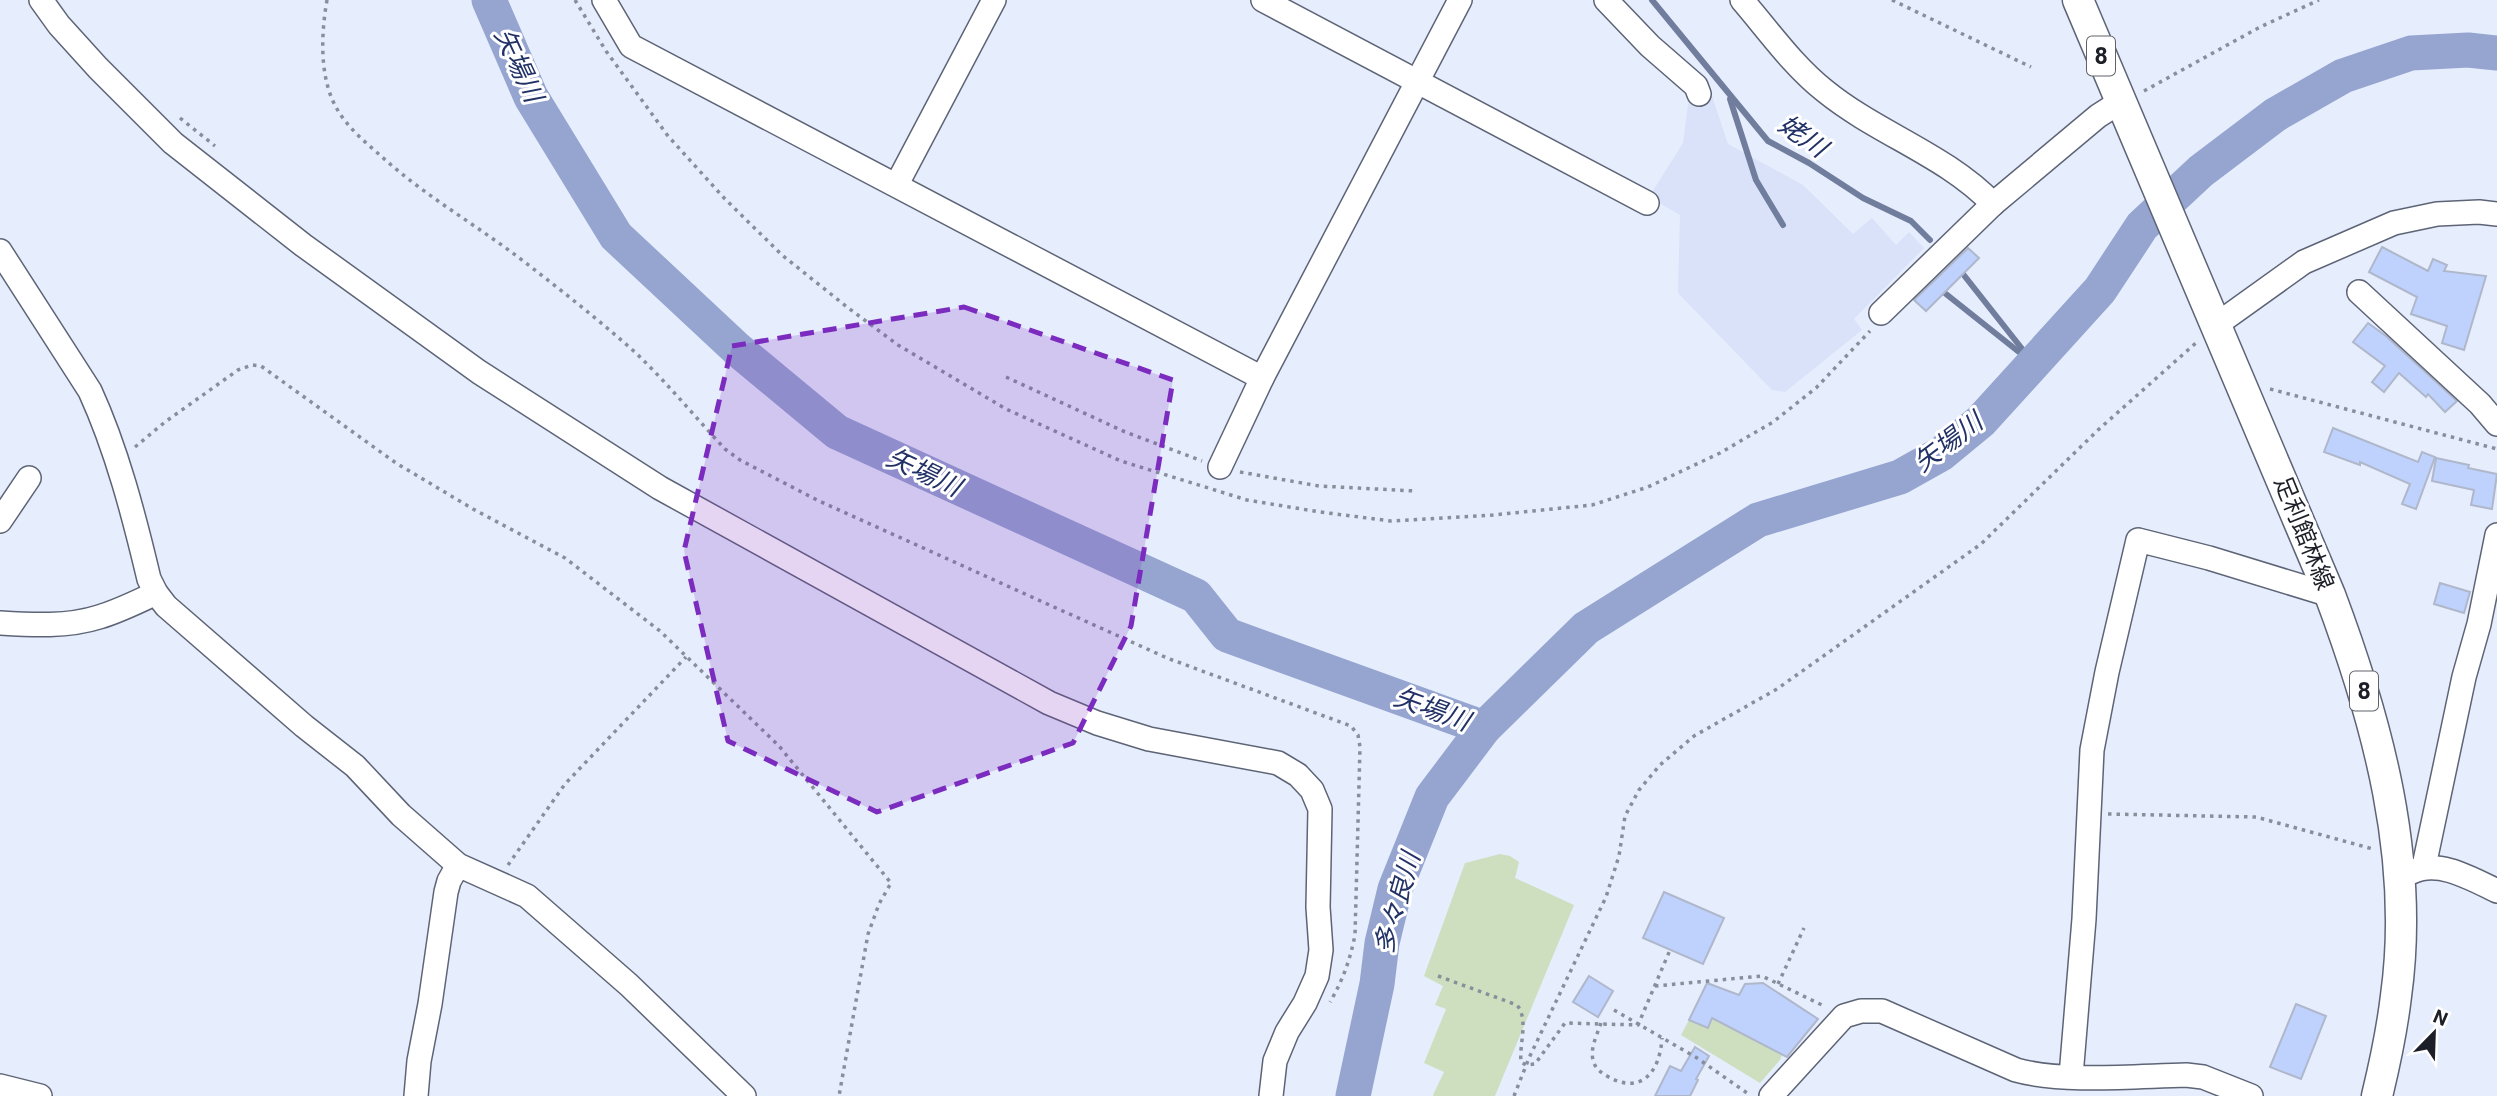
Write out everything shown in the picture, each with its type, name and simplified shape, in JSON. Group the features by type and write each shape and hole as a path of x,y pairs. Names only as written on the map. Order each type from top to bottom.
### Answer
{"main road":[{"name":"足利館林線","path":"2078,0 2126,103 2330,595 2374,725 2407,866 2396,995 2377,1096"}],"street":[{"path":"41,0 59,26 98,68 184,152 303,245 479,372 660,488 1049,703 1097,723 1149,739 1279,763 1298,775 1312,790 1320,809 1318,907 1321,950 1317,976 1275,1061 1271,1096"},
{"path":"604,0 631,46 1262,378"},
{"path":"897,184 994,0"},
{"path":"1263,0 1647,203"},
{"path":"1220,467 1262,378 1460,0"},
{"path":"1606,0 1650,46 1696,86 1699,94"},
{"path":"1742,0 1809,78 1826,92 1880,128 1963,176 1993,204"},
{"path":"1881,313 1993,204 2098,116 2126,103"},
{"path":"2213,318 2304,262 2394,223 2437,214 2497,214"},
{"path":"0,251 90,391 116,460 149,579 156,593 179,620 304,726 355,765 401,815 458,865 527,896 609,967 744,1096"},
{"path":"2359,292 2480,404 2497,424"},
{"path":"0,521 29,478"},
{"path":"2497,535 2488,627 2464,677 2407,866 2466,876 2497,891"},
{"path":"2071,1076 2084,919 2092,750 2138,540 2209,558 2330,595"},
{"path":"0,623 30,625 99,618 156,593"},
{"path":"416,1096 419,1061 446,892 458,865"},
{"path":"1771,1096 1844,1016 1861,1011 1882,1011 2016,1070 2031,1074 2186,1075 2203,1077 2251,1096"},
{"path":"0,1086 40,1096"}],"path":[{"path":"327,0 323,31 327,84 337,109 357,135 411,183 471,222 639,356 725,449 740,460 817,500 1167,658 1351,726 1358,735 1360,747 1355,935 1350,961 1328,1006"},
{"path":"575,0 606,51 676,145 725,199 782,255 898,345 1006,410 1121,461 1247,500 1391,521 1493,515 1592,505 1648,487 1720,453 1773,422 1816,388 1866,337 1881,313"},
{"path":"1892,0 2031,67"},
{"path":"2126,103 2260,27 2319,0"},
{"path":"179,117 220,150"},
{"path":"1514,1096 1526,1065 1606,897 1619,856 1625,816 1639,790 1660,765 1694,736 1777,689 1981,544 2098,429 2183,355"},
{"path":"116,460 238,370 252,365 261,366 396,463 473,509 565,558 660,631 779,746 891,883 878,904 868,934 839,1096"},
{"path":"2241,381 2497,449"},
{"path":"499,882 517,849 522,848 565,783 687,656"},
{"path":"2089,813 2256,817 2407,866"},
{"path":"1778,984 1804,928"},
{"path":"1638,1025 1670,950"},
{"path":"1438,976 1520,1008 1523,1017 1521,1062 1526,1065 1535,1064 1565,1023 1638,1025"},
{"path":"1655,986 1762,976 1844,1016"},
{"path":"1614,1010 1698,1058 1752,1096"},
{"path":"1601,1023 1592,1047 1593,1061 1598,1070 1613,1080 1629,1085 1639,1084 1651,1073 1661,1055 1662,1038"}],"highlighted area":[{"path":"964,307 1173,380 1131,626 1073,743 877,812 728,741 684,551 732,346"}],"shaded area":[{"path":"1710,90 1728,144 1803,185 1853,234 1872,218 1896,245 1909,232 1924,248 1854,319 1862,330 1785,392 1772,390 1678,293 1680,215 1649,197 1683,143 1689,97"}],"green space":[{"path":"1500,854 1519,862 1515,878 1574,905 1495,1096 1434,1096 1444,1072 1424,1063 1446,1009 1435,1005 1443,986 1424,976 1465,863"},
{"path":"1712,1018 1782,1055 1760,1083 1681,1035 1689,1020 1707,1028"}],"building":[{"path":"2382,247 2428,271 2433,259 2447,265 2444,271 2486,276 2464,350 2442,343 2447,326 2411,314 2417,297 2369,272"},
{"path":"1968,248 1979,258 1926,311 1914,300"},
{"path":"2368,323 2457,401 2445,412 2428,394 2426,397 2399,373 2384,392 2372,382 2385,366 2353,342"},
{"path":"2333,428 2418,462 2422,452 2435,457 2416,509 2402,504 2410,484 2360,462 2360,465 2324,452"},
{"path":"2436,458 2497,474 2492,509 2471,505 2474,490 2432,481"},
{"path":"2440,583 2470,592 2464,613 2434,604"},
{"path":"1664,892 1724,918 1703,964 1643,938"},
{"path":"1589,976 1613,991 1598,1017 1573,1002"},
{"path":"1707,983 1739,995 1745,984 1763,983 1818,1019 1787,1057 1712,1018 1708,1028 1689,1020"},
{"path":"2296,1004 2326,1016 2301,1079 2270,1067"},
{"path":"1695,1047 1709,1056 1690,1096 1655,1096 1670,1066 1681,1071"}],"waterway":[{"name":"矢場川","path":"489,0 531,97 616,236 737,349 837,432 1196,596 1227,635 1484,728"},
{"name":"姥川","path":"1652,0 1768,141 1809,163 1863,198 1911,221 1930,240"},
{"name":"矢場川","path":"1353,1096 1395,889 1432,797 1484,728 1586,628 1758,520 1900,477 1941,454 1981,421 2100,290 2142,226 2201,171 2275,115 2343,76 2411,53 2468,50 2497,53"},
{"path":"1730,99 1756,180 1783,225"},
{"name":"姥川","path":"1963,274 2034,364"},
{"path":"1946,294 2024,356"}],"water label":[{"name":"多々良川","path":"1397,903"}]}
